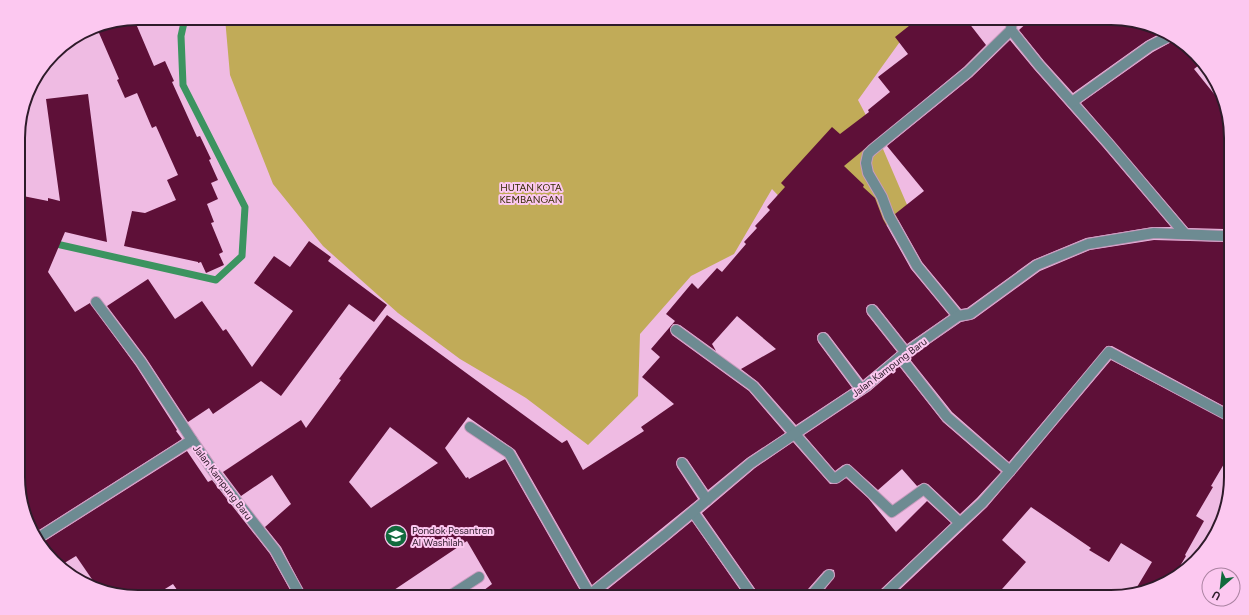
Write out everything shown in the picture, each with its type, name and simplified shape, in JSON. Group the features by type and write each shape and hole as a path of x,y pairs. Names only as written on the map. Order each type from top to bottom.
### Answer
{"street":[{"path":"958,316 917,266 889,216 882,197 868,173 866,164 868,154 872,150 968,72 1011,30 1011,25"},
{"path":"1011,30 1039,65 1185,234"},
{"path":"1072,102 1150,46 1164,39"},
{"name":"Jalan Kampung Baru","path":"597,590 751,463 861,389 903,355 958,316 970,314 1037,265 1088,244 1154,233 1224,236"},
{"path":"96,302 141,362 192,440"},
{"path":"872,310 947,417 1010,471"},
{"path":"676,330 753,386 833,478 836,478 847,470 893,512 924,489 960,523"},
{"path":"823,338 861,389"},
{"path":"889,590 982,503 1109,352 1224,413"},
{"path":"470,427 509,453 586,590"},
{"name":"Jalan Kampung Baru","path":"41,535 192,440 214,472 275,550 297,590"},
{"path":"682,463 707,500"},
{"path":"693,512 749,590"},
{"path":"816,590 829,575"},
{"path":"459,590 479,577"}],"green space":[{"name":"HUTAN KOTA KEMBANGAN","path":"226,25 912,25 858,100 880,142 911,214 830,250 772,189 734,254 691,276 640,334 638,396 588,445 526,398 460,359 398,313 323,246 273,184 230,75"}],"building":[{"path":"137,25 154,66 165,61 174,81 172,82 197,137 200,136 211,159 209,160 218,180 211,183 218,199 207,204 214,222 211,223 223,252 219,254 224,265 206,273 201,262 198,263 124,246 132,211 145,213 176,200 167,180 178,175 156,126 152,128 137,93 125,98 117,80 119,79 99,33 116,27"},
{"path":"910,25 970,25 986,45 964,67 844,166 875,198 883,219 911,269 949,315 907,344 877,306 874,304 868,305 866,308 867,314 897,352 863,380 828,334 825,332 819,333 817,336 818,342 852,388 796,425 758,382 741,369 776,349 737,316 712,344 716,351 680,325 673,324 670,329 672,335 749,391 785,433 747,458 708,490 687,459 682,457 678,458 676,463 677,467 698,499 592,585 515,450 468,417 445,448 466,478 468,477 469,479 505,459 580,590 484,590 492,584 467,541 394,590 303,590 281,547 265,527 291,504 272,475 241,496 223,472 301,420 306,428 341,380 339,379 387,315 562,443 567,440 583,470 644,431 641,427 674,404 642,377 660,357 651,349 675,321 666,314 692,283 698,289 717,268 722,272 746,244 744,242 757,228 755,226 770,210 767,207 785,187 781,183 832,127 840,134 869,112 868,110 890,92 878,77 908,54 895,37","holes":["390,427 438,463 371,508 349,482"]},
{"path":"1024,25 1111,25 1140,29 1157,35 1146,41 1073,93 1019,30"},
{"path":"1010,40 1171,227 1153,227 1086,238 1033,260 967,308 961,309 922,262 895,214 924,191 887,146 972,77"},
{"path":"1171,42 1174,44 1186,53 1198,66 1194,69 1215,95 1223,123 1224,229 1188,228 1081,103 1153,52"},
{"path":"88,94 107,242 65,232 48,272 75,312 90,303 136,366 182,439 39,530 29,506 25,477 25,196 48,201 48,198 60,201 46,99"},
{"path":"1154,240 1224,242 1224,406 1112,346 1107,346 1009,462 952,412 909,358 961,322 974,319 1040,271 1090,250"},
{"path":"309,241 331,257 328,261 387,305 374,322 349,304 281,396 261,381 213,414 209,408 188,422 146,358 107,306 148,279 175,319 202,301 223,331 226,329 252,367 293,311 254,283 274,256 290,267"},
{"path":"1111,360 1224,419 1224,464 1211,486 1213,487 1196,516 1204,521 1180,567 1161,578 1147,584 1137,587 1152,562 1121,543 1109,562 1089,550 1091,548 1031,507 1002,540 1026,562 1001,590 899,590 987,507"},
{"path":"899,366 943,422 1001,472 960,514 928,484 923,483 917,486 902,469 878,490 849,464 843,465 835,471 804,435 870,391"},
{"path":"793,442 830,484 836,484 846,478 868,498 896,532 927,501 951,523 880,590 824,590 835,576 834,570 830,569 824,571 807,590 756,590 702,513 755,468"},
{"path":"187,451 208,482 212,480 270,554 290,590 177,590 173,584 163,590 123,589 92,580 76,556 64,563 45,541"},
{"path":"692,521 740,590 607,590"}],"waterway":[{"path":"52,243 216,280 242,256 245,207 183,85 181,36 183,25"}],"place":[{"name":"Pondok Pesantren Al Washilah","path":"396,536"}]}
